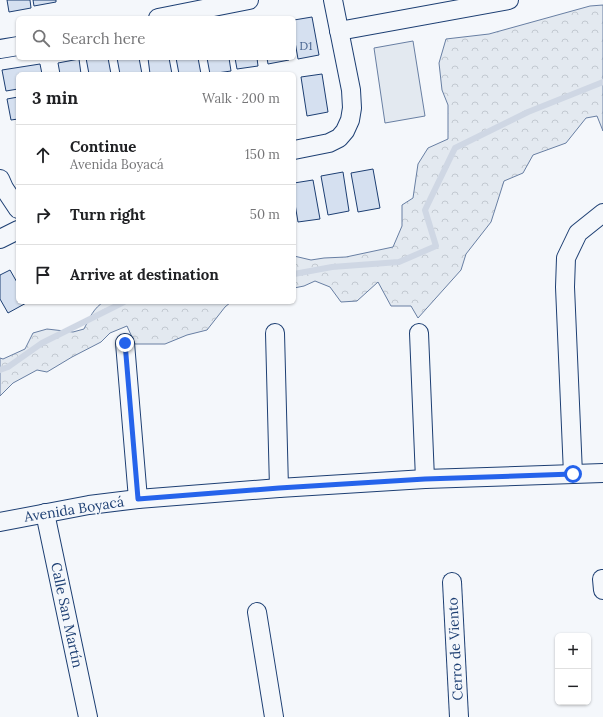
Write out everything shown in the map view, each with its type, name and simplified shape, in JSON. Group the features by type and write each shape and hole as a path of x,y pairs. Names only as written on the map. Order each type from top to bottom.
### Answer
{"street":[{"path":"168,16 249,0"},
{"path":"296,150 329,143 339,138 345,131 350,120 352,108 351,90 333,0"},
{"path":"340,31 490,1 509,0"},
{"path":"0,49 16,46"},
{"path":"0,179 16,207"},
{"path":"573,474 564,287 566,258 578,233 603,213"},
{"path":"0,239 16,231"},
{"path":"275,333 279,488"},
{"path":"419,333 425,479"},
{"path":"125,343 138,499"},
{"name":"Avenida Boyacá","path":"0,522 89,505 138,499 425,479 603,473"},
{"name":"Calle San Martín","path":"45,513 88,717"},
{"name":"Cerro de Viento","path":"452,582 459,717"},
{"path":"257,612 274,717"}],"green space":[{"path":"603,5 603,131 597,116 586,118 566,143 533,155 523,173 504,181 491,222 466,254 461,270 418,318 411,306 391,306 378,282 357,301 341,302 330,287 315,281 296,288 296,256 311,260 346,257 393,247 402,226 402,205 413,198 418,164 428,148 448,139 448,105 442,90 439,63 446,39 489,34 590,6"},
{"path":"413,41 425,116 385,123 374,48"},
{"path":"100,304 229,304 207,330 187,335 165,344 135,344 127,326 110,333 101,342 47,372 37,370 13,383 0,396 0,358 3,359 25,349 33,333 47,329 73,332 84,329"}],"building":[{"path":"7,0 30,0 31,8 9,12"},
{"path":"33,0 56,0 56,2 34,6"},
{"path":"312,17 319,55 298,59 296,48 296,20"},
{"path":"79,60 81,72 60,72 58,63"},
{"path":"86,60 108,60 111,72 89,72"},
{"path":"117,60 139,60 142,72 120,72"},
{"path":"148,60 169,60 172,72 150,72"},
{"path":"176,60 198,60 201,72 179,72"},
{"path":"207,60 229,60 231,71 210,72"},
{"path":"235,60 257,60 258,66 237,69"},
{"path":"267,60 289,60 268,64"},
{"path":"40,64 42,72 16,72 16,89 6,91 2,70"},
{"path":"322,74 328,112 307,116 301,77"},
{"path":"16,97 16,119 11,120 7,99"},
{"path":"373,169 380,208 358,212 351,173"},
{"path":"343,172 349,211 328,215 321,176"},
{"path":"313,180 320,219 298,222 296,210 296,183"},
{"path":"10,270 16,280 16,304 24,304 8,313 0,299 0,275"}],"waterway":[{"path":"296,274 332,267 399,262 436,246 425,210 455,148 528,112 603,82"},
{"path":"0,370 8,367 42,343 120,304"}],"route":[{"path":"125,343 138,499 425,479 573,474"}]}
